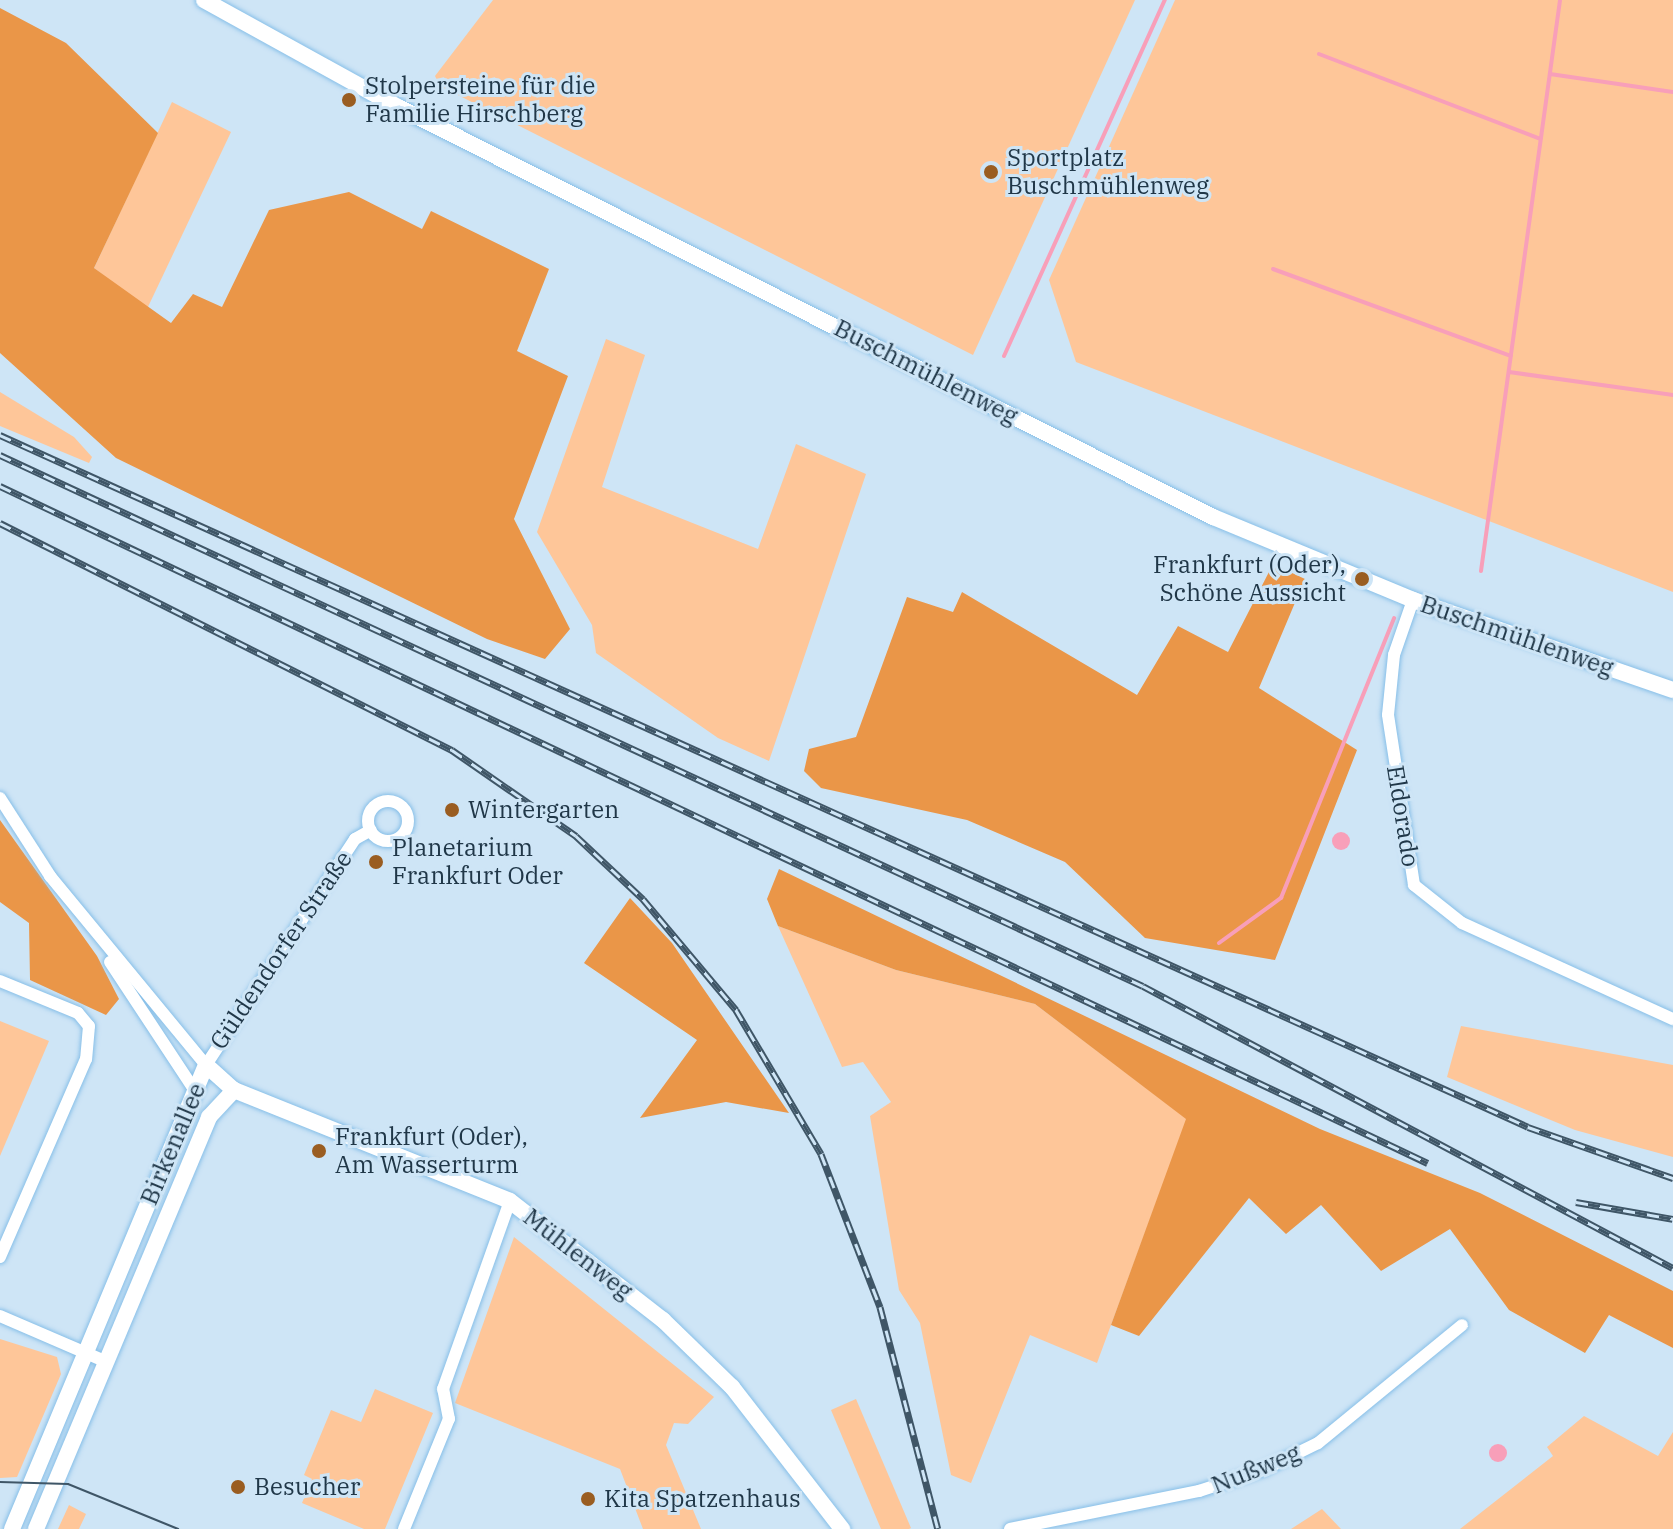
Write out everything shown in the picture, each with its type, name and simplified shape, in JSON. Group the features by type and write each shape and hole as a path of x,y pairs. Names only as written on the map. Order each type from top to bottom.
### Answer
{"street":[{"name":"Buschmühlenweg","path":"204,0 224,5 400,108 1213,517 1413,600 1673,690"},
{"name":"Eldorado","path":"1413,600 1394,655 1388,715 1414,885 1462,923 1673,1019"},
{"name":"Güldendorfer Straße","path":"0,798 195,1091"},
{"name":"Güldendorfer Straße","path":"73,906 206,1065 355,839 371,830"},
{"path":"0,981 78,1013 89,1026 86,1059 0,1257"},
{"name":"Birkenallee","path":"12,1529 206,1065 234,1090 209,1117 36,1529"},
{"name":"Mühlenweg","path":"234,1090 510,1201 663,1320 732,1387 842,1529"},
{"path":"404,1529 449,1419 443,1389 510,1201"},
{"path":"0,1316 107,1362"},
{"name":"Nußweg","path":"1010,1529 1199,1491 1263,1470 1318,1443 1462,1325"}],"shaded area":[{"path":"493,0 1135,0 973,355 440,86 435,76"},
{"path":"1175,0 1673,0 1673,592 1076,362 1049,280"},
{"path":"0,8 66,43 158,133 94,268 171,323 193,294 222,307 269,210 349,192 422,229 431,211 549,269 517,351 568,376 514,519 570,629 545,659 487,639 116,458 0,353"},
{"path":"172,102 231,132 147,309 94,268"},
{"path":"606,339 645,355 602,487 758,549 796,444 866,474 769,761 718,738 596,653 592,625 537,532"},
{"path":"0,392 74,437 92,457 89,463 0,426"},
{"path":"1273,564 1305,579 1259,688 1357,750 1275,960 1145,938 1065,862 967,820 821,788 804,771 809,749 856,737 907,597 953,612 962,592 1137,695 1178,626 1228,652"},
{"path":"0,820 97,956 119,999 106,1015 30,980 29,923 0,902"},
{"path":"1341,832 1350,841 1341,850 1332,841"},
{"path":"779,869 1320,1129 1480,1193 1673,1291 1673,1348 1609,1315 1585,1353 1509,1310 1450,1229 1381,1271 1321,1205 1286,1234 1249,1198 1139,1336 1111,1325 1186,1119 1035,1004 896,970 778,926 767,899"},
{"path":"630,898 672,943 789,1113 726,1102 640,1118 697,1040 584,963"},
{"path":"778,926 896,970 1035,1004 1187,1119 1097,1363 1030,1335 971,1483 951,1475 920,1323 899,1290 870,1116 891,1102 863,1062 842,1067"},
{"path":"0,1021 49,1041 0,1156"},
{"path":"1461,1026 1673,1065 1673,1157 1575,1130 1447,1077"},
{"path":"514,1237 714,1397 688,1424 674,1423 666,1445 701,1529 643,1529 620,1469 455,1403"},
{"path":"0,1339 57,1357 61,1374 17,1477 0,1478"},
{"path":"375,1389 433,1413 385,1529 364,1529 302,1503 312,1479 304,1475 331,1410 361,1422"},
{"path":"856,1399 909,1529 881,1529 831,1410"},
{"path":"1584,1416 1658,1456 1673,1432 1673,1529 1460,1529 1553,1456 1547,1447"},
{"path":"1494,1444 1502,1444 1507,1453 1505,1460 1494,1462 1489,1457 1489,1449"},
{"path":"69,1505 86,1514 79,1529 58,1529"},
{"path":"1322,1509 1341,1529 1291,1529"}],"waterway":[{"path":"1004,356 1165,0"},
{"path":"1481,571 1560,0"},
{"path":"1319,54 1540,139"},
{"path":"1550,74 1673,92"},
{"path":"1273,269 1511,356"},
{"path":"1509,372 1673,395"},
{"path":"1219,943 1281,898 1394,618"}],"tram line":[{"path":"0,1482 68,1484 178,1529"}],"railway":[{"path":"0,435 1528,1127 1673,1178"},
{"path":"0,455 1143,986 1673,1268"},
{"path":"0,486 1428,1163"},
{"path":"0,523 452,750 576,836 643,899 736,1010 821,1154 880,1307 938,1529"},
{"path":"1576,1202 1673,1219"}],"place":[{"name":"Stolpersteine für die Familie Hirschberg","path":"349,100"},
{"name":"Sportplatz Buschmühlenweg","path":"991,172"},
{"name":"Frankfurt (Oder), Schöne Aussicht","path":"1362,579"},
{"name":"Wintergarten","path":"452,810"},
{"name":"Planetarium Frankfurt Oder","path":"376,862"},
{"name":"Frankfurt (Oder), Am Wasserturm","path":"319,1151"},
{"name":"Besucher","path":"238,1487"},
{"name":"Kita Spatzenhaus","path":"588,1499"}]}
